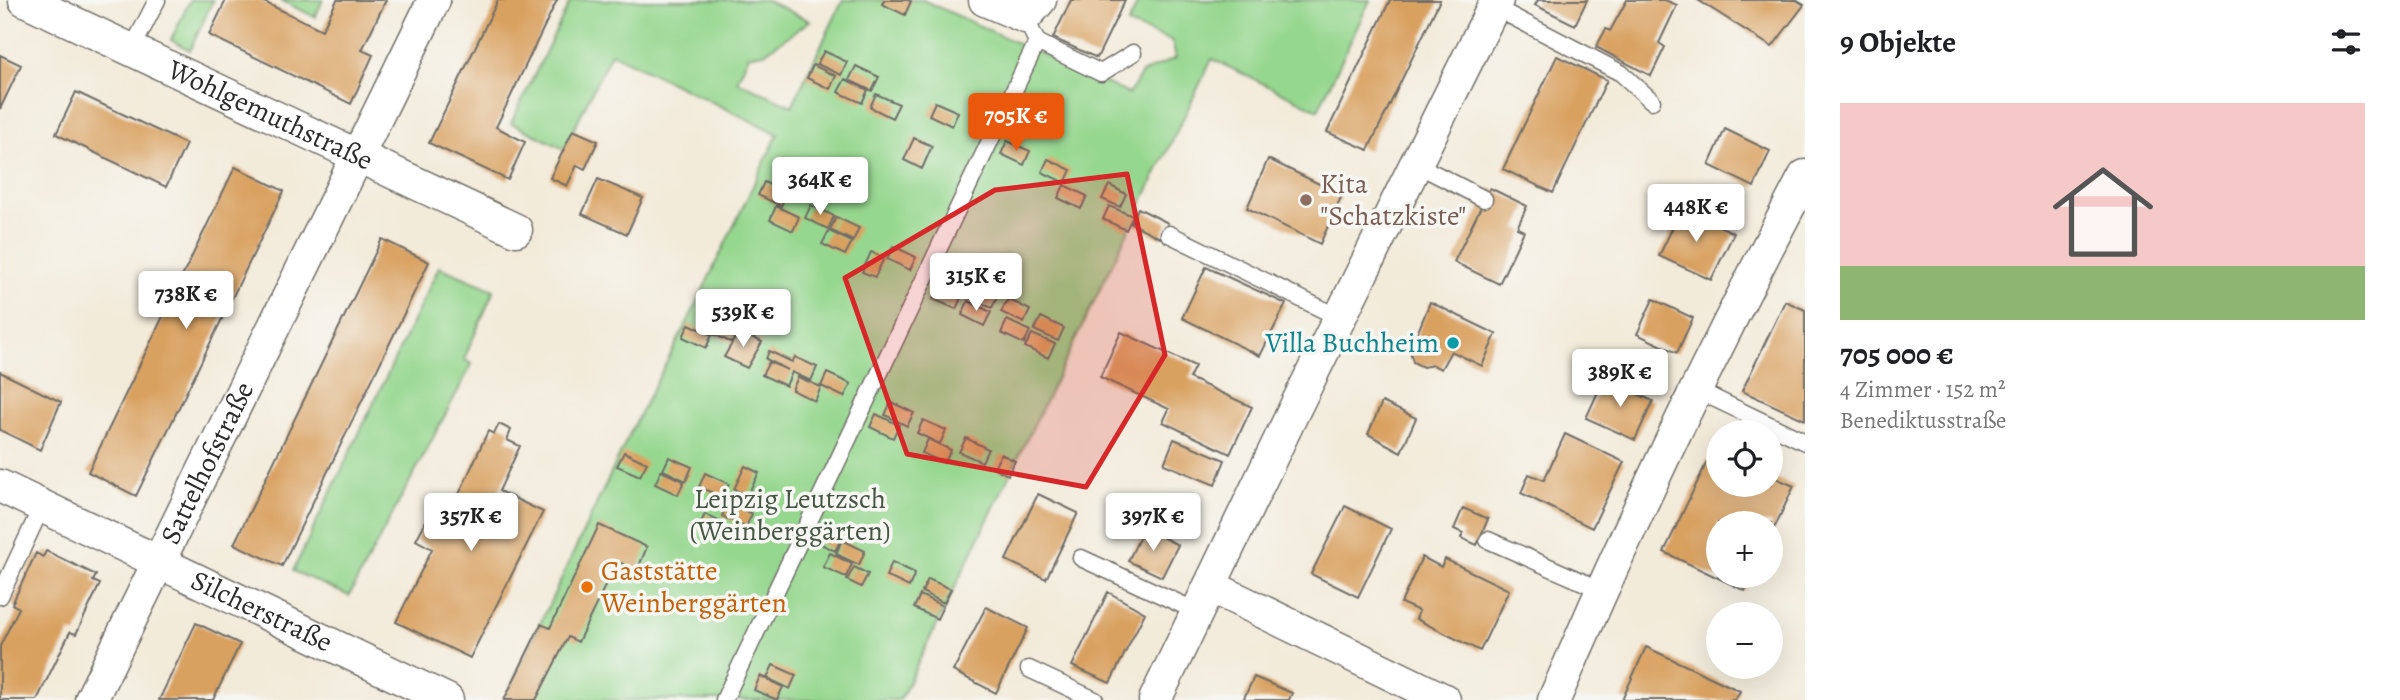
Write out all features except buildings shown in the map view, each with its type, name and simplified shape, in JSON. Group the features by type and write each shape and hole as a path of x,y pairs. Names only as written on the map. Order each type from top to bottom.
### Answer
{"street":[{"name":"Wohlgemuthstraße","path":"25,0 357,158 516,230"},
{"name":"Sattelhofstraße","path":"91,700 434,0"},
{"path":"985,0 1034,20"},
{"path":"1155,700 1496,4"},
{"path":"1554,700 1601,590 1697,390 1805,176"},
{"name":"Silcherstraße","path":"0,486 447,700"},
{"path":"1204,598 1444,700"}],"lane":[{"path":"132,49 157,0"},
{"path":"1496,4 1621,73 1652,101"},
{"path":"724,700 1034,20 1101,73 1133,53"},
{"path":"1416,164 1484,199"},
{"path":"1169,234 1340,318"},
{"path":"1697,390 1805,442"},
{"path":"0,596 42,506"},
{"path":"1488,540 1601,590"},
{"path":"1081,558 1204,598"},
{"path":"1029,669 1095,700"}],"highlighted area":[{"path":"1127,174 1165,355 1086,487 907,454 845,278 995,190"}],"green space":[{"path":"190,0 213,0 190,50 171,40"},
{"path":"280,0 323,0 315,17"},
{"name":"Leipzig Leutzsch (Weinberggärten)","path":"571,0 766,0 810,21 764,53 749,55 737,81 792,106 843,0 923,0 1129,94 1142,73 1176,58 1172,41 1128,24 1139,0 1370,0 1318,110 1212,59 900,700 504,700 630,433 687,323 778,134 611,53 564,149 511,123"},
{"path":"439,267 494,290 464,359 472,364 349,596 293,571"}],"place":[{"name":"Kita \"Schatzkiste\"","path":"1306,200"},
{"name":"Villa Buchheim","path":"1453,343"},
{"name":"Gaststätte Weinberggärten","path":"587,587"}]}
